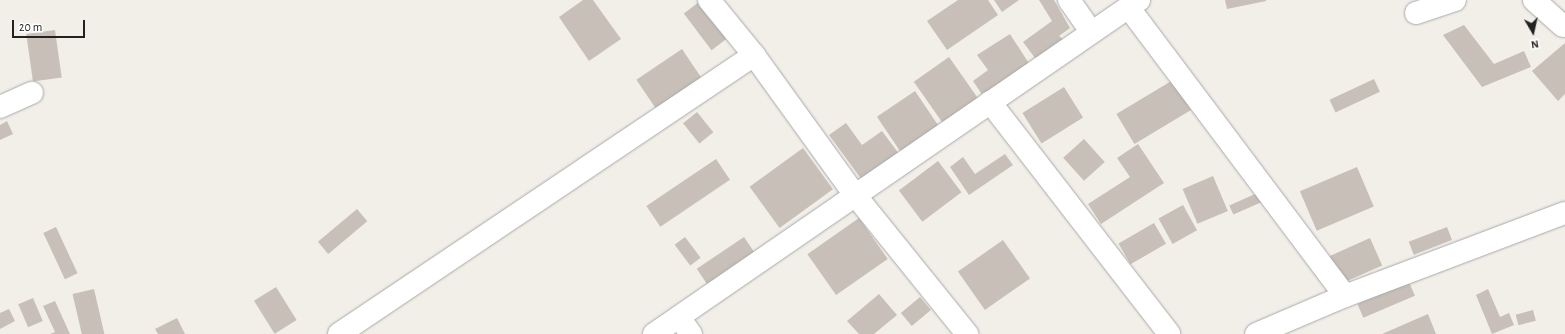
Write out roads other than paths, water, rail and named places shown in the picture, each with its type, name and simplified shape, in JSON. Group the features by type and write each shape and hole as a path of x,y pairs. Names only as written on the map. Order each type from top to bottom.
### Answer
{"street":[{"path":"709,0 754,55 855,194 967,334"},
{"path":"1069,0 1091,32"},
{"path":"1416,13 1455,0"},
{"path":"1534,0 1564,20"},
{"path":"654,334 685,326 855,194 1134,4 1345,296"},
{"path":"339,334 754,55"},
{"path":"0,107 32,93"},
{"path":"990,102 1168,334"},
{"path":"1256,334 1345,296 1565,213"}]}
